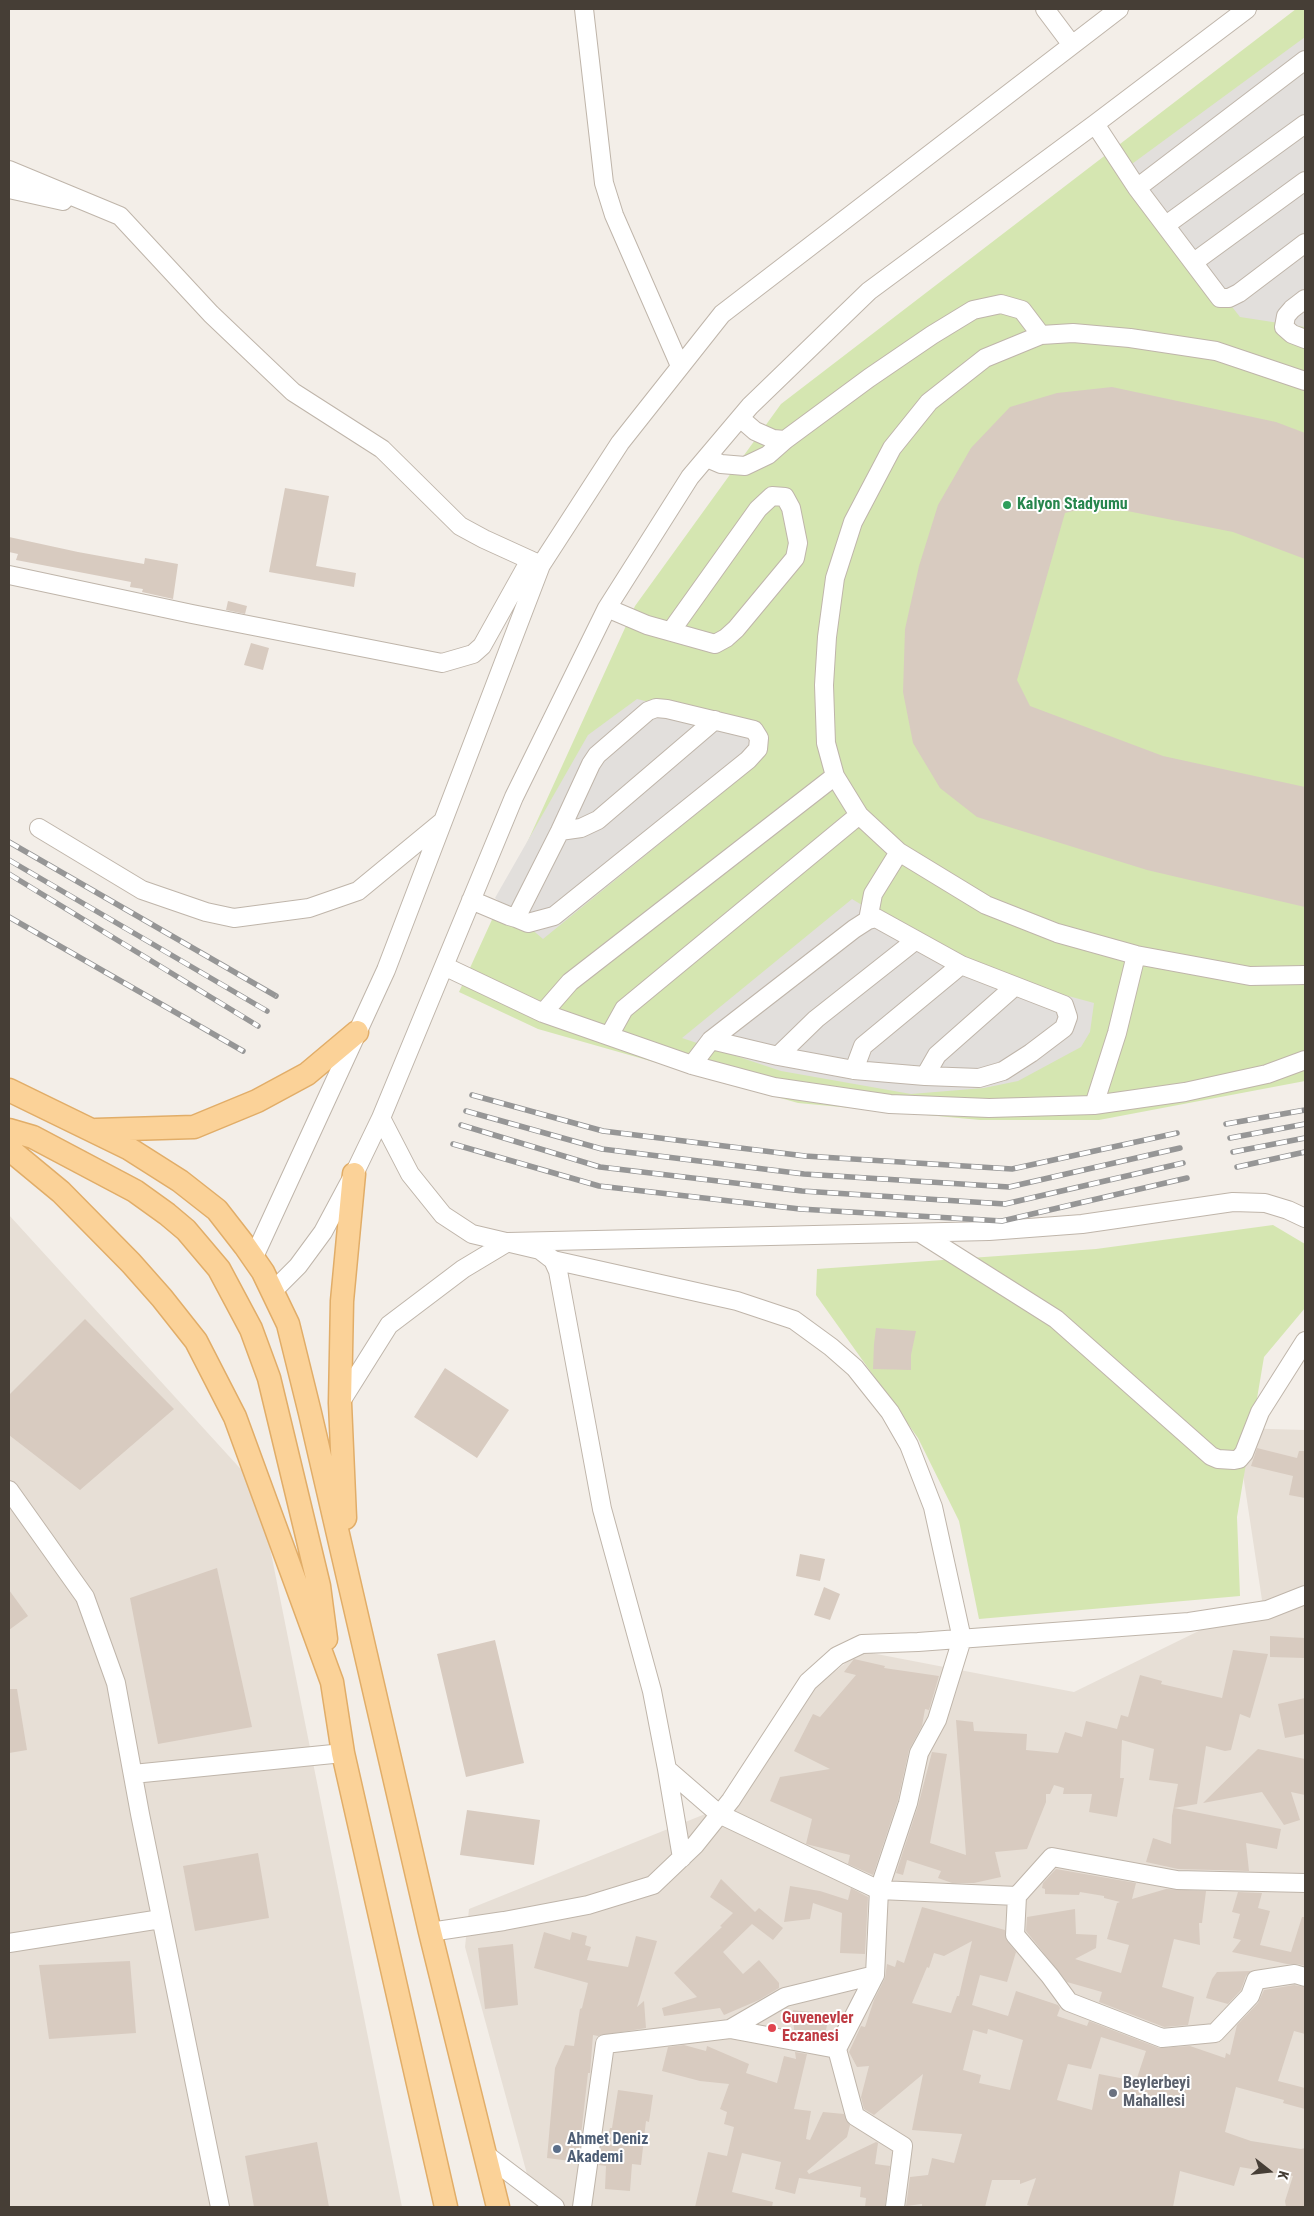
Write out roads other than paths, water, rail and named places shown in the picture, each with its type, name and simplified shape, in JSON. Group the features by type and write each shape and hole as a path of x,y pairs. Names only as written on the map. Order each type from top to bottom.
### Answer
{"main road":[{"path":"92,1130 194,1127 257,1101 307,1074 357,1032"},
{"path":"9,1090 128,1148 180,1181 217,1210 263,1272 288,1324 430,1932 498,2207"},
{"path":"9,1130 33,1137 118,1181 152,1202 186,1230 203,1249 229,1286 261,1353 276,1403 319,1586 343,1753 446,2207"},
{"path":"9,1149 61,1192 99,1229 162,1298 196,1341 235,1417 332,1682"},
{"path":"347,1574 340,1403 342,1300 354,1174"},
{"path":"229,1286 253,1260"},
{"path":"241,1308 272,1292"}],"street":[{"path":"584,9 604,183 614,215 680,366"},
{"path":"1046,9 1072,45"},
{"path":"9,575 201,616 442,664 473,654 482,646 536,563 620,443 722,314 1119,9"},
{"path":"272,1292 298,1266 323,1232 354,1174 381,1118 514,797 607,608 690,477 740,418 869,291 1247,9"},
{"path":"1137,188 1305,60"},
{"path":"1095,124 1137,188 1220,298 1229,298 1239,294 1305,243"},
{"path":"1166,225 1305,124"},
{"path":"9,170 120,216 211,314 293,392 382,449 460,526 536,563"},
{"path":"1194,262 1305,181"},
{"path":"9,189 105,210"},
{"path":"1305,300 1286,316 1284,327 1292,334 1305,339"},
{"path":"707,458 721,464 745,466 768,455 785,440 877,373 932,335 973,310 1001,304 1022,310 1042,335"},
{"path":"1305,381 1216,351 1130,338 1073,333 1042,335 985,358 929,402 892,448 853,522 835,578 827,637 824,685 826,742 835,776 859,815 899,852 986,905 1057,933 1136,955 1250,976 1305,975"},
{"path":"740,418 755,431 773,439 785,440"},
{"path":"607,608 647,625 715,644 726,638 736,629 795,558 798,543 792,508 784,497 772,496 758,509 671,631"},
{"path":"253,1260 386,970 443,821 536,563"},
{"path":"471,900 528,923 554,916 748,760 758,749 759,738 754,730 667,709 656,708 648,711 597,755 584,776 560,831 516,918"},
{"path":"560,831 581,828 598,820 715,720"},
{"path":"543,1013 570,982 835,776"},
{"path":"609,1036 624,1009 859,815"},
{"path":"39,828 142,890 206,912 234,918 309,908 358,891 443,821"},
{"path":"868,920 873,894 899,852"},
{"path":"692,1064 711,1040 868,920 876,918 961,965 1064,1005 1068,1017 1064,1028 1031,1053 1004,1071 979,1078 854,1070 778,1056 711,1040"},
{"path":"778,1056 816,1019 916,940"},
{"path":"1094,1105 1117,1033 1136,955"},
{"path":"854,1070 864,1046 961,965"},
{"path":"444,966 543,1013 692,1064 774,1087 890,1104 988,1108 1094,1105 1185,1092 1267,1074 1305,1060"},
{"path":"925,1076 937,1055 1014,987"},
{"path":"381,1118 410,1174 444,1215 472,1234 540,1250 553,1260 737,1302 794,1320 832,1347 854,1368 890,1412 909,1444 934,1507 962,1639 936,1720 919,1753 908,1803 879,1890 875,1975 837,2049 855,2116 903,2146 895,2207"},
{"path":"340,1403 389,1325 463,1269 508,1242 989,1231 1082,1224 1233,1202 1265,1203 1288,1210 1305,1218"},
{"path":"920,1233 1056,1319 1211,1456 1218,1459 1239,1459 1244,1453 1260,1412 1305,1341"},
{"path":"553,1260 558,1271 602,1509 652,1690 682,1858"},
{"path":"9,1490 85,1598 116,1683 161,1919 220,2207"},
{"path":"430,1932 504,1921 588,1905 653,1885 695,1845 719,1814 808,1682 837,1656 862,1644 962,1639 1189,1622 1267,1610 1305,1595"},
{"path":"133,1774 343,1753"},
{"path":"667,1769 719,1814 879,1890 1017,1896"},
{"path":"1305,1883 1177,1880 1052,1857 1017,1896 1015,1935 1050,1976 1069,2002 1162,2038 1215,2033 1250,1996 1256,1980 1294,1974 1305,1976"},
{"path":"9,1943 161,1919"},
{"path":"730,2029 785,1997 875,1975"},
{"path":"582,2207 605,2044 730,2029 837,2049"},
{"path":"485,2154 555,2207"}],"railway":[{"path":"9,842 276,996"},
{"path":"9,860 267,1011"},
{"path":"9,874 258,1026"},
{"path":"9,917 243,1051"},
{"path":"472,1095 603,1131 805,1156 1012,1169 1177,1133"},
{"path":"1226,1124 1305,1110"},
{"path":"466,1111 602,1149 804,1174 1009,1187 1180,1148"},
{"path":"1230,1138 1305,1124"},
{"path":"461,1125 600,1167 802,1191 1005,1204 1183,1163"},
{"path":"1233,1152 1305,1138"},
{"path":"453,1144 599,1186 800,1209 1002,1221 1187,1178"},
{"path":"1237,1167 1305,1152"}],"place":[{"name":"Kalyon Stadyumu","path":"1007,505"},
{"name":"Guvenevler Eczanesi","path":"772,2028"},
{"name":"Beylerbeyi Mahallesi","path":"1113,2093"},
{"name":"Ahmet Deniz Akademi","path":"557,2149"}]}
